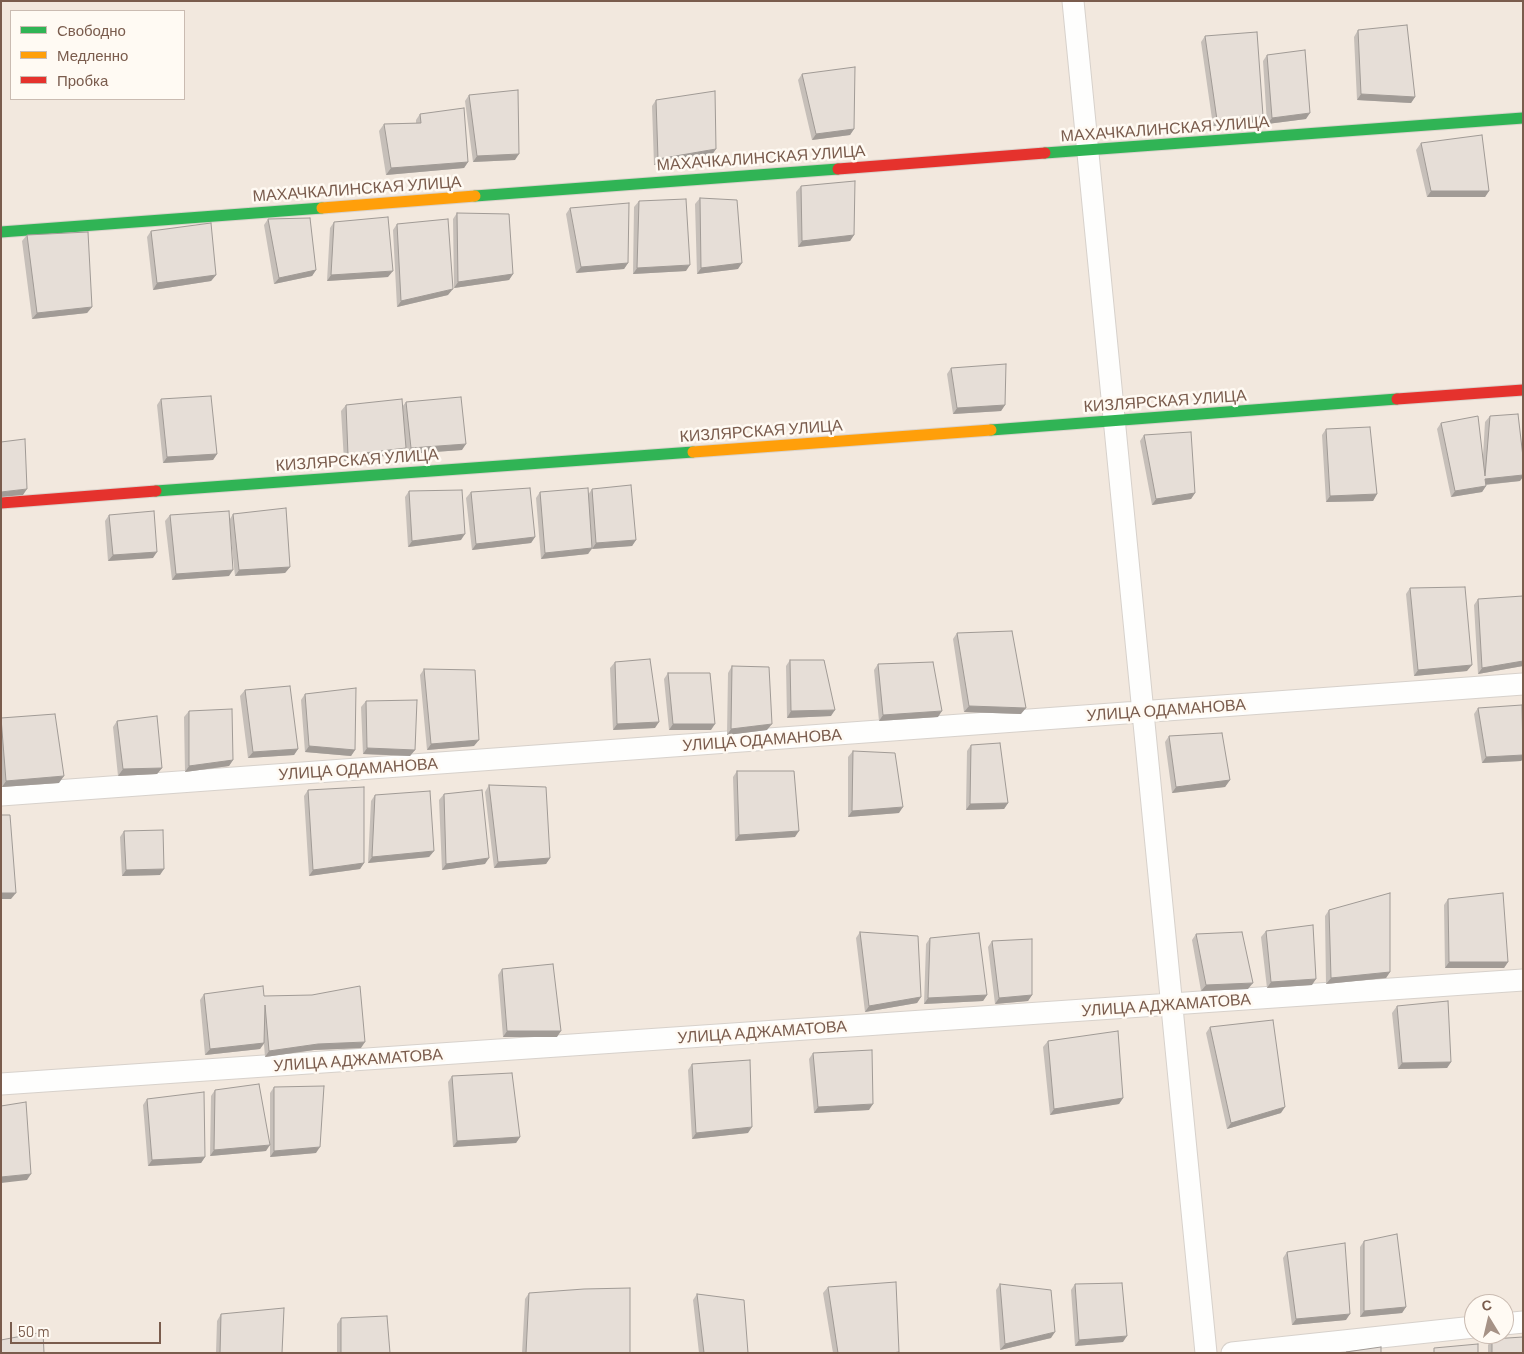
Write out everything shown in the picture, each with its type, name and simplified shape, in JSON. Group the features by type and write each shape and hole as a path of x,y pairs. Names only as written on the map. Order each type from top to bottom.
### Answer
{"street":[{"path":"1073,1 1206,1353"},
{"name":"МАХАЧКАЛИНСКАЯ УЛИЦА","path":"1,232 1523,118"},
{"name":"КИЗЛЯРСКАЯ УЛИЦА","path":"1,503 1523,390"},
{"name":"УЛИЦА ОДАМАНОВА","path":"1,795 1523,684"},
{"name":"УЛИЦА АДЖАМАТОВА","path":"1,1084 1523,980"},
{"path":"1232,1353 1464,1328"}],"shaded area":[{"path":"1,1 1523,1 1523,1353 1,1353"}],"building":[{"path":"1407,25 1415,97 1361,94 1358,30"},
{"path":"1257,32 1263,116 1217,120 1205,36"},
{"path":"1305,50 1310,113 1272,118 1267,55"},
{"path":"855,67 854,129 816,134 802,74"},
{"path":"518,90 519,154 477,156 469,95"},
{"path":"715,91 716,149 658,159 656,100"},
{"path":"464,108 468,162 391,168 384,124 421,123 420,114"},
{"path":"1482,135 1489,191 1431,191 1421,143"},
{"path":"855,181 854,235 802,241 801,186"},
{"path":"700,198 737,200 742,263 701,268"},
{"path":"686,199 690,265 637,268 639,201"},
{"path":"629,203 628,263 581,267 570,208"},
{"path":"457,213 509,214 513,274 458,282"},
{"path":"388,217 393,271 331,275 334,222"},
{"path":"310,218 316,270 279,278 268,219"},
{"path":"448,219 453,289 401,301 397,224"},
{"path":"211,223 216,275 157,283 151,231"},
{"path":"88,232 92,307 37,313 27,235"},
{"path":"1006,364 1005,405 957,408 951,368"},
{"path":"211,396 217,454 167,457 161,399"},
{"path":"461,397 466,444 411,448 406,402"},
{"path":"402,399 406,448 348,455 346,405"},
{"path":"1518,414 1523,475 1485,479 1486,486 1455,491 1441,423 1478,416 1485,476 1490,416"},
{"path":"1370,427 1377,494 1330,496 1326,429"},
{"path":"1191,432 1195,493 1156,499 1144,435"},
{"path":"25,439 27,489 1,492 1,442"},
{"path":"631,485 636,540 596,543 592,489"},
{"path":"530,488 535,537 476,544 471,492"},
{"path":"588,488 592,548 545,553 540,492"},
{"path":"462,490 465,534 412,541 409,491"},
{"path":"286,508 290,567 239,570 233,514"},
{"path":"154,511 157,552 113,555 109,515"},
{"path":"229,511 233,570 176,574 170,515"},
{"path":"1465,587 1472,665 1418,670 1410,588"},
{"path":"1523,596 1523,661 1482,668 1478,599"},
{"path":"1012,631 1026,708 969,706 957,633"},
{"path":"650,659 659,722 617,724 615,662"},
{"path":"790,660 824,660 835,710 791,711"},
{"path":"933,662 942,711 883,715 878,664"},
{"path":"732,666 769,667 772,724 731,729"},
{"path":"424,669 475,670 479,740 431,744"},
{"path":"668,673 710,673 715,724 673,724"},
{"path":"290,686 298,749 253,752 245,690"},
{"path":"356,688 355,750 309,746 305,694"},
{"path":"417,700 415,750 367,748 366,701"},
{"path":"1522,705 1523,755 1486,757 1478,708"},
{"path":"232,709 233,760 189,766 189,711"},
{"path":"55,714 64,776 6,781 1,718"},
{"path":"157,716 162,768 123,769 117,721"},
{"path":"1222,733 1230,780 1176,787 1169,736"},
{"path":"1000,743 1008,803 970,804 971,745"},
{"path":"853,751 895,753 903,807 852,811"},
{"path":"737,771 794,771 799,831 739,835"},
{"path":"489,785 546,787 550,858 498,862"},
{"path":"364,787 364,863 313,870 308,790"},
{"path":"482,790 489,858 446,864 444,794"},
{"path":"430,791 434,851 372,857 375,795"},
{"path":"1,815 10,815 16,893 1,893"},
{"path":"163,830 164,869 126,870 124,831"},
{"path":"1390,893 1390,972 1331,978 1329,910"},
{"path":"1503,893 1508,962 1449,962 1448,899"},
{"path":"1313,925 1316,979 1271,982 1266,931"},
{"path":"860,932 918,936 921,997 869,1006"},
{"path":"1242,932 1253,983 1206,985 1196,934"},
{"path":"979,933 987,995 928,998 930,938"},
{"path":"1032,939 1032,995 999,998 992,941"},
{"path":"553,964 561,1031 507,1031 502,969"},
{"path":"263,986 264,996 312,995 360,986 365,1042 318,1044 269,1051 265,1005 264,1043 210,1049 204,994"},
{"path":"1448,1001 1451,1062 1402,1063 1397,1006"},
{"path":"1273,1020 1285,1107 1231,1123 1210,1027"},
{"path":"1118,1031 1123,1098 1054,1109 1048,1041"},
{"path":"872,1050 873,1104 818,1107 813,1053"},
{"path":"750,1060 752,1127 696,1133 692,1064"},
{"path":"512,1073 520,1137 457,1141 452,1076"},
{"path":"259,1084 270,1145 214,1150 215,1090"},
{"path":"324,1086 320,1147 274,1151 274,1087"},
{"path":"204,1092 205,1157 152,1160 147,1099"},
{"path":"26,1102 31,1174 1,1177 1,1106"},
{"path":"1397,1234 1406,1307 1364,1311 1364,1241"},
{"path":"1345,1243 1350,1314 1296,1319 1287,1252"},
{"path":"896,1282 899,1352 838,1353 828,1287"},
{"path":"1122,1283 1127,1336 1079,1340 1075,1284"},
{"path":"1000,1284 1051,1290 1055,1332 1005,1344"},
{"path":"630,1288 630,1353 526,1353 529,1293"},
{"path":"697,1294 744,1300 748,1353 704,1353"},
{"path":"284,1308 282,1353 220,1353 221,1314"},
{"path":"387,1316 390,1353 341,1353 341,1318"},
{"path":"43,1332 44,1353 1,1353 1,1340"},
{"path":"1523,1337 1523,1353 1492,1353 1492,1344 1514,1344 1514,1338"},
{"path":"1478,1344 1478,1353 1434,1353 1434,1348"},
{"path":"1381,1347 1381,1353 1346,1353 1346,1352"}],"traffic: fast":[{"path":"1045,153 1523,118"},
{"path":"475,196 838,169"},
{"path":"1,232 322,208"},
{"path":"991,430 1397,399"},
{"path":"156,491 693,452"}],"traffic: slow":[{"path":"322,208 475,196"},
{"path":"693,452 991,430"}],"traffic: jam":[{"path":"838,169 1045,153"},
{"path":"1397,399 1523,390"},
{"path":"1,503 156,491"}]}
